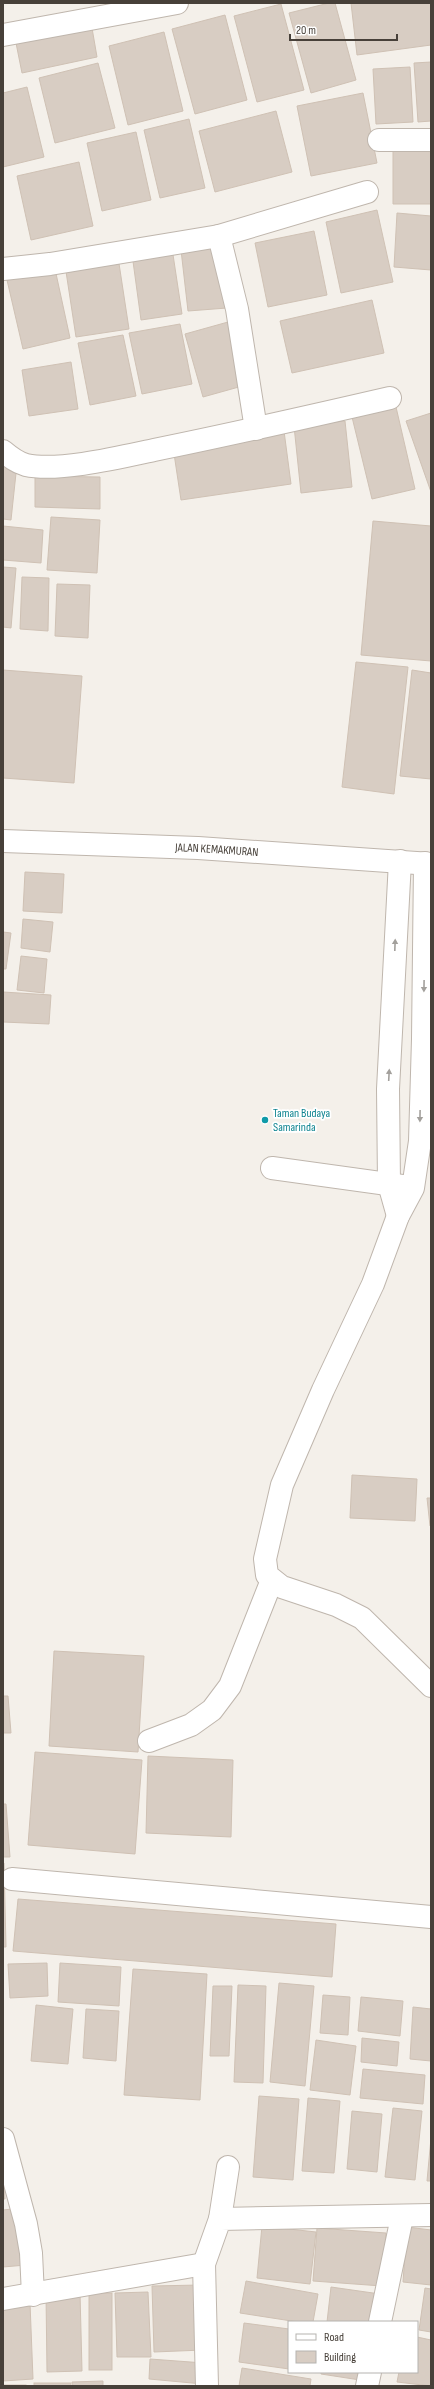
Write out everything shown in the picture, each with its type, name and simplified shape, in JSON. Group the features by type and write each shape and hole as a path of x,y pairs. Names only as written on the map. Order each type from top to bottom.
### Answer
{"street":[{"path":"3,35 177,3"},
{"path":"379,140 431,140"},
{"path":"3,269 50,264 220,236 367,192"},
{"path":"220,236 238,309 256,429"},
{"path":"3,450 15,460 26,465 45,466 98,462 256,429 390,398"},
{"name":"JALAN KEMAKMURAN","path":"3,841 198,848 428,864"},
{"path":"398,1216 389,1184 388,1089 400,862"},
{"path":"428,864 427,1040 420,1141 413,1188 398,1216 373,1284 323,1390 282,1485 265,1559 266,1572 272,1580 282,1587 336,1605 362,1618 431,1686"},
{"path":"391,1036 427,1040"},
{"path":"272,1168 413,1188"},
{"path":"149,1741 191,1725 212,1710 230,1686 272,1580"},
{"path":"12,1879 431,1917"},
{"path":"3,2140 26,2224 31,2253 33,2295"},
{"path":"207,2386 204,2264 220,2220 228,2167"},
{"path":"220,2220 402,2217 431,2215"},
{"path":"380,2321 402,2217"},
{"path":"3,2299 33,2295 204,2264"},
{"path":"367,2386 370,2373"}],"building":[{"path":"329,3 335,3 356,80 311,93 289,13"},
{"path":"351,3 431,3 431,45 357,55"},
{"path":"281,4 304,90 257,102 234,16"},
{"path":"225,15 247,100 195,114 172,29"},
{"path":"92,28 97,57 22,73 16,43"},
{"path":"164,32 183,111 128,125 109,46"},
{"path":"431,62 431,121 418,122 414,63"},
{"path":"98,63 115,128 55,143 39,78"},
{"path":"410,67 413,122 376,124 373,69"},
{"path":"27,87 44,157 3,167 3,93"},
{"path":"363,93 377,163 311,176 297,106"},
{"path":"276,111 292,172 215,192 199,131"},
{"path":"189,119 205,188 160,198 144,130"},
{"path":"136,132 151,200 102,211 87,143"},
{"path":"393,146 431,147 431,204 393,204"},
{"path":"79,162 93,226 31,240 17,176"},
{"path":"377,210 393,282 341,293 326,222"},
{"path":"397,213 431,216 431,270 394,267"},
{"path":"314,231 327,295 268,307 255,243"},
{"path":"221,246 227,308 188,311 181,250"},
{"path":"172,248 182,314 141,320 132,254"},
{"path":"118,257 129,329 76,337 65,265"},
{"path":"55,269 70,338 23,349 7,280"},
{"path":"372,300 384,353 292,373 280,321"},
{"path":"228,322 246,385 203,397 185,334"},
{"path":"180,324 192,384 142,394 129,333"},
{"path":"123,335 136,396 90,405 78,343"},
{"path":"71,362 78,409 29,416 22,370"},
{"path":"396,407 415,489 372,499 352,417"},
{"path":"431,413 431,492 406,421"},
{"path":"345,421 352,487 301,493 294,426"},
{"path":"284,431 291,484 181,500 173,447"},
{"path":"3,462 17,464 11,520 3,519"},
{"path":"35,476 100,477 100,509 35,507"},
{"path":"51,517 100,520 97,573 47,570"},
{"path":"373,521 431,526 431,661 361,655"},
{"path":"3,526 43,530 41,563 3,560"},
{"path":"3,567 16,568 11,628 3,627"},
{"path":"22,577 49,578 48,631 20,629"},
{"path":"57,584 90,585 88,638 55,636"},
{"path":"356,662 408,667 394,794 342,787"},
{"path":"3,670 82,676 74,783 3,778"},
{"path":"412,670 431,673 431,779 400,776"},
{"path":"25,872 64,874 62,913 23,911"},
{"path":"23,919 53,922 50,952 21,948"},
{"path":"3,932 11,933 6,969 3,969"},
{"path":"21,956 47,959 44,993 17,990"},
{"path":"3,992 51,995 49,1024 3,1022"},
{"path":"352,1475 417,1479 415,1521 350,1518"},
{"path":"427,1498 431,1498 431,1526 430,1526"},
{"path":"54,1651 144,1656 138,1752 49,1746"},
{"path":"3,1696 8,1696 11,1733 3,1733"},
{"path":"35,1752 142,1760 135,1854 28,1845"},
{"path":"148,1756 233,1760 231,1837 146,1833"},
{"path":"3,1804 6,1804 10,1857 3,1857"},
{"path":"4,1863 6,1947 3,1947"},
{"path":"18,1899 336,1924 332,1977 13,1951"},
{"path":"47,1963 48,1996 10,1998 8,1964"},
{"path":"60,1963 121,1967 119,2006 58,2002"},
{"path":"133,1969 207,1974 200,2100 124,2095"},
{"path":"279,1983 314,1986 305,2086 270,2082"},
{"path":"238,1985 266,1986 263,2083 234,2082"},
{"path":"213,1986 232,1986 229,2056 210,2056"},
{"path":"323,1995 350,1997 348,2035 320,2033"},
{"path":"361,1997 403,2001 400,2036 358,2031"},
{"path":"36,2005 73,2009 68,2064 31,2061"},
{"path":"413,2007 431,2009 431,2061 410,2059"},
{"path":"86,2009 119,2011 116,2061 83,2058"},
{"path":"362,2038 399,2042 397,2066 361,2062"},
{"path":"316,2040 356,2046 350,2095 310,2090"},
{"path":"363,2069 425,2075 423,2104 360,2098"},
{"path":"259,2096 299,2099 293,2180 253,2177"},
{"path":"308,2098 340,2101 334,2173 302,2171"},
{"path":"393,2108 422,2111 415,2180 385,2177"},
{"path":"352,2111 382,2114 377,2172 347,2169"},
{"path":"431,2138 431,2181 427,2181"},
{"path":"4,2172 5,2199 3,2199"},
{"path":"21,2208 26,2265 3,2267 3,2210"},
{"path":"262,2226 316,2232 310,2284 257,2278"},
{"path":"407,2227 431,2230 431,2285 403,2282"},
{"path":"317,2228 386,2233 382,2286 313,2281"},
{"path":"246,2281 318,2294 313,2321 292,2321 240,2313"},
{"path":"200,2285 203,2350 154,2352 152,2286"},
{"path":"331,2287 380,2294 376,2321 327,2321"},
{"path":"425,2288 431,2289 431,2332 419,2330"},
{"path":"148,2292 151,2357 117,2357 115,2293"},
{"path":"80,2293 82,2371 47,2372 46,2294"},
{"path":"89,2293 112,2293 112,2370 89,2370"},
{"path":"30,2303 33,2379 3,2381 3,2304"},
{"path":"244,2323 288,2329 288,2369 239,2362"},
{"path":"418,2337 431,2340 431,2386 397,2382 399,2373 418,2373"},
{"path":"150,2359 204,2363 203,2384 149,2379"},
{"path":"242,2368 311,2379 310,2386 239,2386"},
{"path":"321,2373 361,2373 360,2380"},
{"path":"103,2381 103,2386 73,2386 72,2382"},
{"path":"34,2383 71,2383 71,2386 34,2386"},
{"path":"26,2385 26,2386 3,2386"}],"place":[{"name":"Taman Budaya Samarinda","path":"265,1120"}]}
